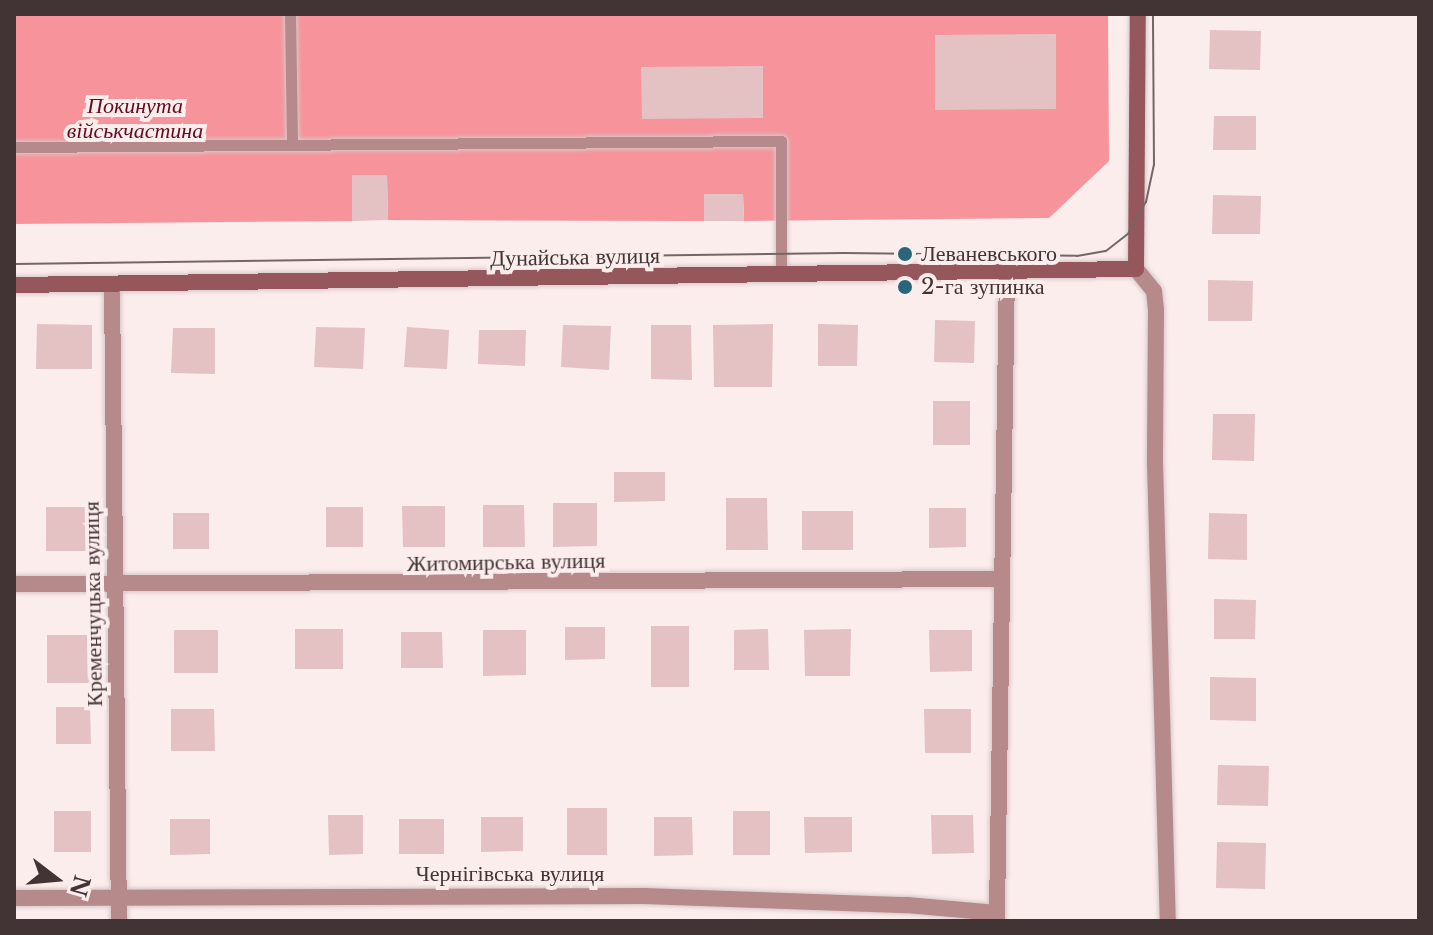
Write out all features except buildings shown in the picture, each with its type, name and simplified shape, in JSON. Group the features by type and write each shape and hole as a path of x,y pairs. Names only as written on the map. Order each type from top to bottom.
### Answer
{"street":[{"path":"1138,14 1136,269 1154,291 1156,309 1155,463 1168,921"},
{"name":"Дунайська вулиця","path":"14,285 112,287 1136,269"},
{"path":"997,917 999,579 1007,272"},
{"name":"Кременчуцька вулиця","path":"112,287 119,921"},
{"name":"Житомирська вулиця","path":"14,584 999,579"},
{"name":"Чернігівська вулиця","path":"14,898 644,896 997,917"}],"lane":[{"path":"290,14 292,145"},
{"path":"14,147 781,141 781,276"}],"green space":[{"name":"Покинута військчастина","path":"14,14 1108,14 1109,161 1049,218 744,221 743,194 704,194 704,221 388,220 387,175 352,175 352,221 14,224"}],"tram line":[{"path":"14,264 844,253 1077,256 1106,251 1128,234 1146,202 1154,165 1153,14"}],"place":[{"name":"Леваневського","path":"905,254"},
{"name":"2-га зупинка","path":"905,287"}]}
